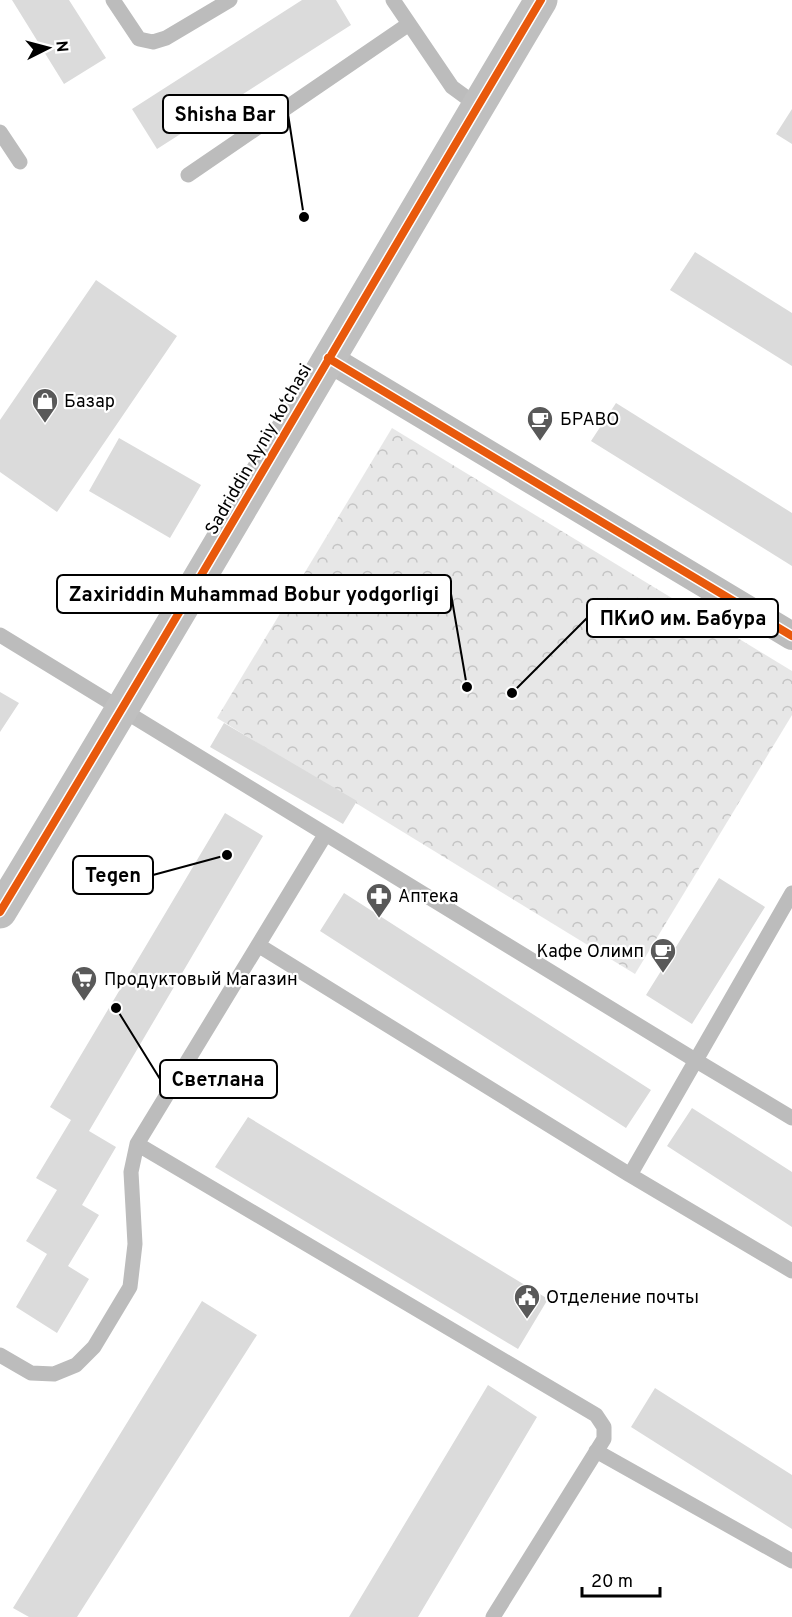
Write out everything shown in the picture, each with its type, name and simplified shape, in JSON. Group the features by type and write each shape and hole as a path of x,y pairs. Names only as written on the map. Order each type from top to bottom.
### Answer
{"street":[{"name":"Sadriddin Ayniy ko‘chasi","path":"0,912 122,711 328,358 542,0"},
{"path":"328,358 792,636"}],"lane":[{"path":"113,0 139,39 153,42 166,38 230,0"},
{"path":"393,0 452,87 478,106"},
{"path":"188,175 409,24"},
{"path":"0,132 20,162"},
{"path":"0,635 792,1118"},
{"path":"0,1355 31,1373 54,1374 76,1365 94,1347 130,1287 135,1244 131,1172 137,1144 325,835"},
{"path":"630,1175 792,893"},
{"path":"258,945 630,1175 792,1271"},
{"path":"137,1144 596,1415 604,1427 604,1439 493,1617"},
{"path":"596,1451 792,1560"}],"green space":[{"path":"392,428 792,671 792,715 635,974 217,718"}],"building":[{"path":"12,0 69,0 106,58 64,84"},
{"path":"302,0 336,0 351,25 157,149 132,109"},
{"path":"792,109 792,144 776,134"},
{"path":"695,252 792,313 792,366 670,290"},
{"path":"96,280 177,336 57,512 0,472 0,420"},
{"path":"616,403 792,513 792,566 591,441"},
{"path":"119,438 201,485 170,538 89,491"},
{"path":"0,692 19,703 0,732"},
{"path":"224,723 357,801 343,824 210,747"},
{"path":"225,813 263,836 89,1131 116,1147 82,1205 99,1215 68,1266 89,1279 57,1333 16,1307 47,1254 26,1241 57,1190 36,1178 71,1120 50,1107"},
{"path":"719,878 765,907 692,1024 646,995"},
{"path":"344,893 651,1090 626,1128 320,931"},
{"path":"692,1108 792,1172 792,1227 667,1146"},
{"path":"248,1117 548,1299 518,1349 215,1167"},
{"path":"202,1301 257,1335 77,1617 29,1617 13,1608"},
{"path":"488,1385 537,1417 418,1617 349,1617"},
{"path":"655,1388 792,1475 792,1529 631,1427"}],"cycle path":[{"path":"0,912 541,0"},
{"path":"328,358 792,636"}],"place":[{"name":"Shisha Bar","path":"304,217"},
{"name":"Базар","path":"45,424"},
{"name":"БРАВО","path":"540,442"},
{"name":"Zaxiriddin Muhammad Bobur yodgorligi","path":"467,687"},
{"name":"ПКиО им. Бабура","path":"512,693"},
{"name":"Tegen","path":"227,855"},
{"name":"Аптека","path":"379,919"},
{"name":"Кафе Олимп","path":"663,974"},
{"name":"Продуктовый Магазин","path":"84,1002"},
{"name":"Светлана","path":"116,1008"},
{"name":"Отделение почты","path":"527,1320"}]}
